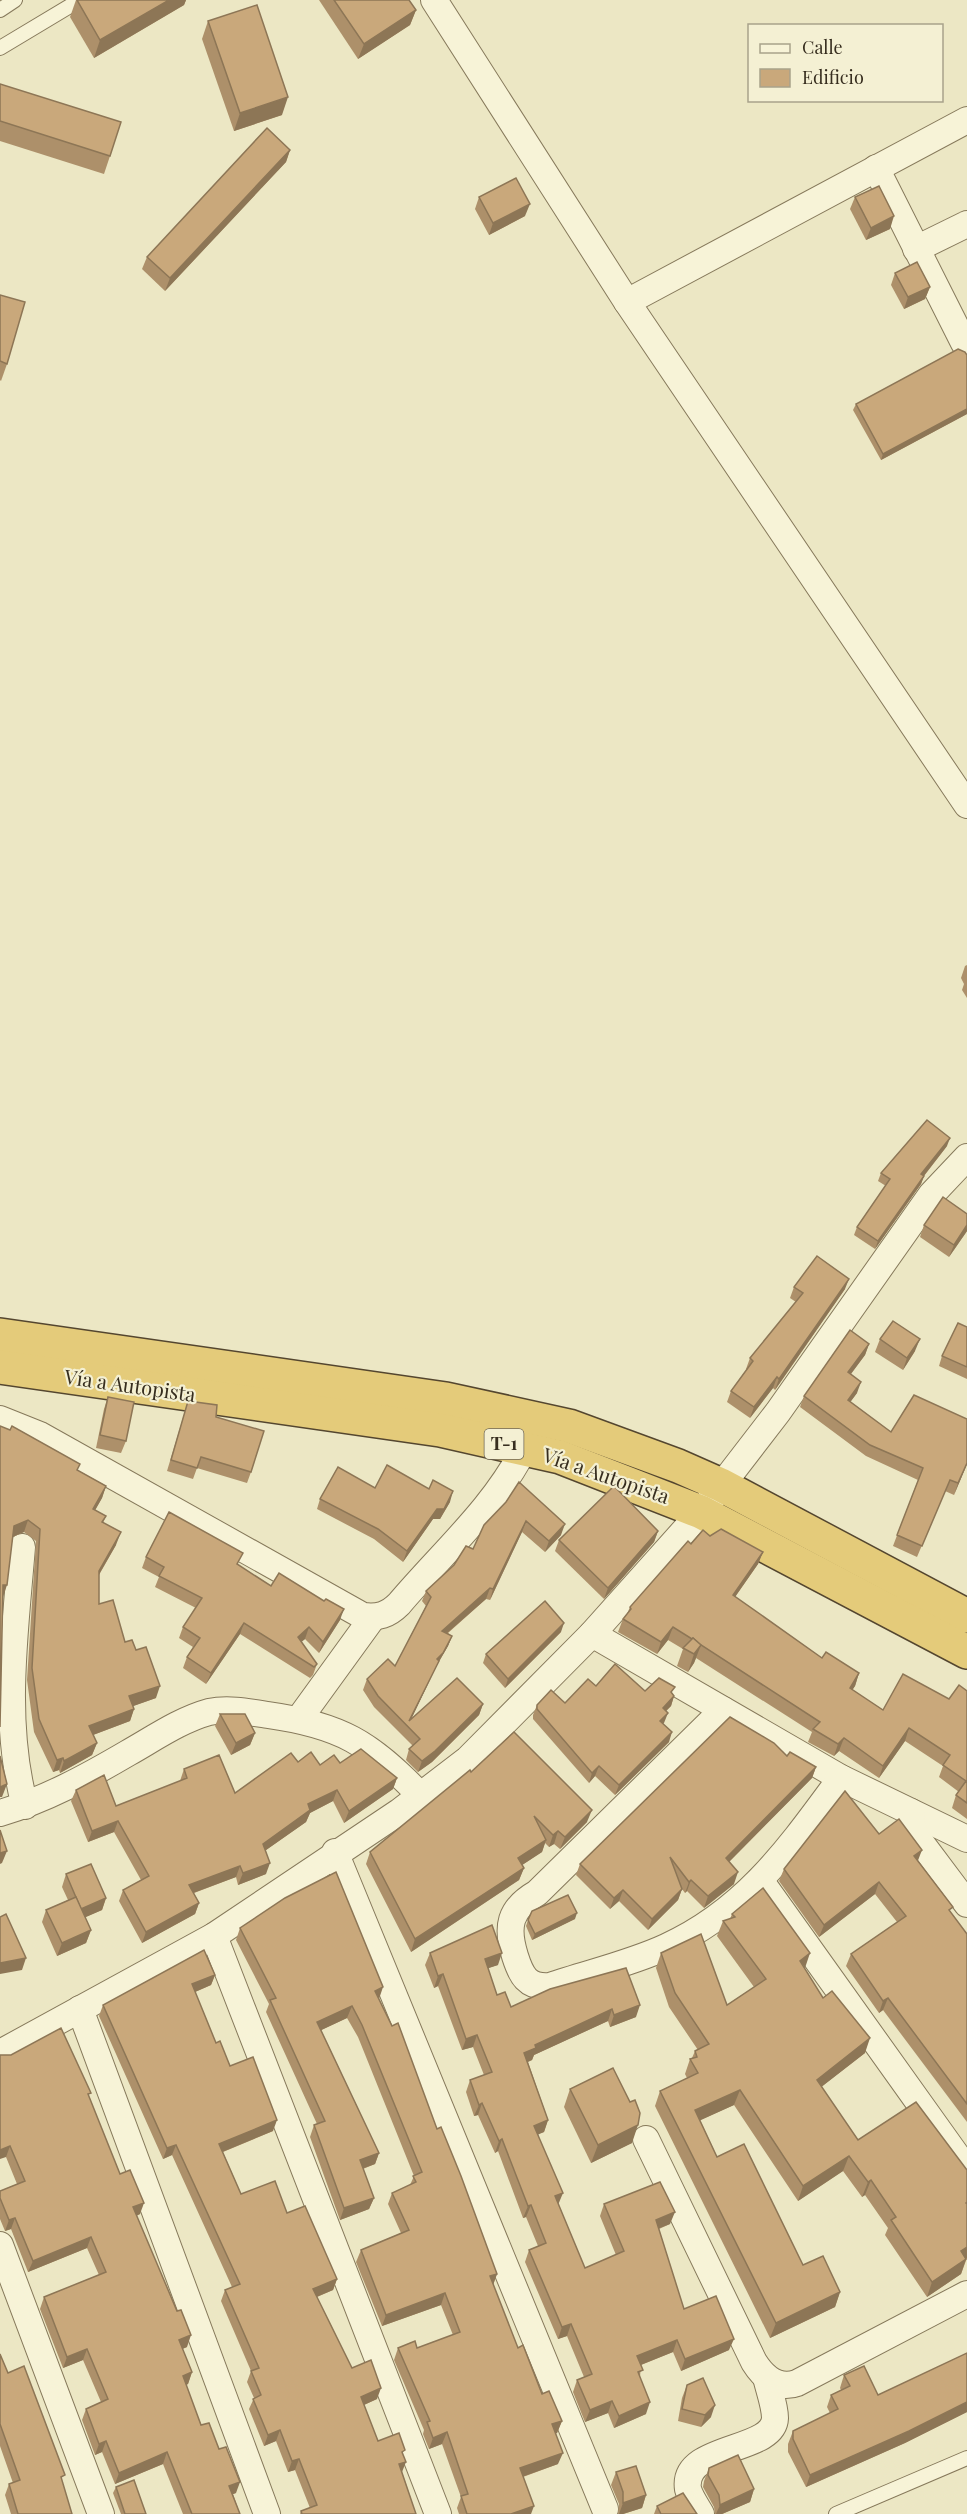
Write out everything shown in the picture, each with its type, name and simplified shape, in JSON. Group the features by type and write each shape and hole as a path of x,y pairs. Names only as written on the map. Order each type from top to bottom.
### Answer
{"highway":[{"name":"Vía a Autopista","path":"0,1335 446,1399 569,1426 678,1466 721,1485 967,1616"},
{"name":"Vía a Autopista","path":"0,1367 440,1430 560,1457 701,1512 967,1652"}],"street":[{"path":"434,0 627,302 967,805"},
{"path":"627,302 967,120"},
{"path":"876,168 964,343"},
{"path":"916,249 967,224"},
{"path":"0,2053 214,1936 468,1760 592,1634 701,1512 778,1412 931,1195 967,1157"},
{"path":"0,1419 40,1435 297,1581 363,1616 373,1617 384,1616 399,1604 491,1501 512,1474 524,1449"},
{"path":"22,1547 13,1660 12,1723 16,1771 25,1806"},
{"path":"299,1719 373,1617"},
{"path":"592,1634 841,1778 967,1839"},
{"path":"0,1813 25,1806 100,1769 176,1726 209,1712 231,1710 299,1719 334,1729 366,1745 393,1767 420,1795"},
{"path":"723,1710 537,1893 518,1908 512,1918 509,1936 521,1975 536,1985 550,1986 640,1958 682,1939 730,1908 760,1880 781,1858 841,1778"},
{"path":"911,1812 916,1836 967,1904"},
{"path":"335,1852 605,2509"},
{"path":"760,1880 967,2170"},
{"path":"214,1936 438,2514"},
{"path":"80,2009 267,2514"},
{"path":"646,2139 754,2362 766,2377 787,2387 797,2383 967,2294"},
{"path":"0,2245 101,2514"},
{"path":"701,2514 688,2490 689,2475 699,2463 762,2437 771,2429 775,2419 766,2377"}],"lane":[{"path":"0,10 15,0"},
{"path":"0,48 80,0"},
{"path":"836,2514 967,2458"}],"building":[{"path":"77,0 169,0 100,40"},
{"path":"334,0 409,0 416,10 364,44"},
{"path":"257,5 288,97 240,113 208,21"},
{"path":"0,84 121,122 110,156 0,121"},
{"path":"267,128 290,150 170,278 147,257"},
{"path":"516,178 530,204 493,223 479,197"},
{"path":"879,186 894,216 871,228 855,197"},
{"path":"917,262 930,287 908,297 895,273"},
{"path":"0,295 25,302 7,364 0,361"},
{"path":"958,349 967,355 967,409 883,454 856,404"},
{"path":"927,1120 950,1138 921,1174 924,1176 878,1241 857,1227 890,1179 881,1173"},
{"path":"943,1197 967,1214 967,1225 954,1245 924,1225"},
{"path":"817,1256 849,1279 779,1379 777,1377 754,1407 731,1391 753,1361 750,1358 803,1293 794,1287"},
{"path":"893,1321 920,1339 907,1358 880,1339"},
{"path":"958,1323 967,1327 967,1367 942,1356"},
{"path":"850,1330 869,1344 848,1372 861,1382 848,1400 891,1432 914,1395 967,1419 967,1463 958,1483 950,1480 922,1546 897,1535 923,1468 870,1445 804,1396"},
{"path":"108,1397 134,1402 126,1441 100,1435"},
{"path":"188,1401 217,1405 216,1417 264,1431 251,1472 201,1457 197,1468 171,1460"},
{"path":"0,1426 10,1430 12,1426 80,1464 77,1470 106,1486 93,1509 106,1516 102,1522 121,1532 99,1571 99,1604 113,1600 125,1642 132,1640 136,1650 146,1647 160,1686 129,1696 134,1709 89,1726 97,1743 64,1761 63,1758 57,1760 39,1719 32,1668 40,1529 28,1520 14,1526 7,1585 3,1585 0,1727"},
{"path":"387,1465 429,1489 433,1480 453,1491 444,1509 437,1509 407,1551 378,1529 320,1499 338,1467 375,1488"},
{"path":"519,1482 565,1524 549,1541 526,1521 493,1589 490,1588 442,1631 452,1636 437,1659 439,1661 409,1721 457,1678 483,1704 422,1761 409,1749 420,1739 378,1696 367,1679 388,1659 395,1666 431,1597 426,1591 454,1565 466,1546 473,1549 484,1525 506,1502"},
{"path":"614,1486 658,1531 608,1588 559,1540"},
{"path":"169,1512 243,1553 237,1564 271,1586 279,1573 324,1601 326,1599 344,1609 323,1642 309,1627 298,1637 317,1664 314,1667 244,1623 211,1673 187,1657 200,1638 183,1627 202,1598 159,1576 164,1567 146,1557"},
{"path":"721,1529 763,1552 733,1595 822,1658 826,1652 859,1673 850,1688 883,1710 903,1674 949,1699 959,1685 967,1691 967,1803 956,1795 966,1781 943,1765 950,1755 909,1728 883,1766 844,1738 838,1744 813,1729 820,1722 693,1638 673,1627 661,1642 623,1619 631,1609 630,1607 688,1541 691,1544 703,1530 710,1536"},
{"path":"545,1601 564,1623 508,1679 486,1654"},
{"path":"693,1638 701,1645 694,1654 683,1648"},
{"path":"615,1664 645,1691 659,1678 675,1687 671,1692 674,1696 663,1708 668,1713 660,1721 672,1732 619,1785 599,1766 592,1773 537,1709 537,1705 551,1690 565,1703 588,1679 596,1686"},
{"path":"220,1714 245,1714 255,1733 236,1743"},
{"path":"730,1717 774,1743 787,1756 790,1752 816,1767 726,1858 738,1872 708,1896 691,1880 689,1882 670,1857 682,1889 652,1919 623,1890 614,1898 580,1864"},
{"path":"514,1732 592,1810 565,1837 558,1831 553,1835 534,1816 546,1840 518,1858 524,1868 415,1939 370,1852 470,1770 471,1772"},
{"path":"361,1749 397,1778 349,1811 337,1790 308,1804 310,1810 263,1844 270,1863 243,1873 240,1866 189,1885 199,1903 146,1932 123,1890 149,1876 118,1821 92,1831 76,1790 104,1775 116,1806 187,1778 184,1769 219,1755 235,1793 291,1753 298,1762 311,1752 320,1765 334,1755 340,1763"},
{"path":"0,1756 7,1784 0,1787"},
{"path":"845,1791 879,1834 899,1819 922,1850 914,1856 953,1907 949,1910 967,1934 967,2104 888,1998 883,2001 851,1954 906,1916 879,1882 824,1925 784,1869"},
{"path":"0,1830 7,1851 0,1853"},
{"path":"91,1864 106,1898 81,1909 66,1874"},
{"path":"336,1872 383,1987 375,1991 392,2026 398,2023 437,2129 441,2127 461,2176 497,2274 490,2276 518,2348 523,2345 542,2394 549,2391 562,2421 552,2424 563,2453 520,2468 534,2506 511,2514 467,2514 461,2496 468,2494 447,2432 433,2438 427,2422 430,2421 398,2348 415,2341 417,2348 460,2332 445,2293 386,2315 361,2250 409,2230 392,2193 416,2182 413,2176 422,2172 362,2025 352,2006 317,2022 379,2153 360,2160 374,2198 344,2208 314,2125 325,2121 270,2000 276,1998 240,1928 285,1898"},
{"path":"763,1888 810,1953 800,1961 823,1998 832,1991 870,2038 817,2080 858,2140 916,2102 967,2170 967,2247 961,2251 966,2259 932,2282 891,2220 896,2217 871,2180 868,2182 849,2156 803,2186 740,2090 695,2110 717,2157 744,2144 803,2265 823,2256 840,2292 776,2323 660,2091 698,2073 690,2059 697,2057 695,2051 709,2044 675,1993 661,1953 701,1934 727,2005 766,1979 723,1921 735,1917 732,1914"},
{"path":"568,1895 577,1913 535,1934 528,1920 532,1911"},
{"path":"76,1897 91,1930 62,1943 46,1910"},
{"path":"6,1914 26,1958 0,1963 0,1917"},
{"path":"492,1925 502,1953 485,1959 497,1995 505,1992 511,2007 550,1989 626,1968 640,2005 614,2015 612,2009 535,2045 536,2048 524,2053 548,2120 534,2126 563,2193 555,2196 585,2268 624,2251 604,2204 660,2182 675,2212 656,2220 684,2309 716,2296 734,2339 685,2359 677,2340 637,2356 643,2370 638,2372 650,2402 619,2416 612,2401 590,2410 577,2380 592,2374 571,2324 562,2327 529,2250 546,2243 531,2205 528,2206 502,2139 499,2141 482,2103 479,2105 470,2080 492,2072 477,2035 466,2039 443,1974 438,1976 430,1953"},
{"path":"204,1950 215,1975 192,1984 216,2043 220,2041 230,2066 253,2057 277,2120 219,2144 241,2194 275,2181 287,2213 305,2206 337,2279 313,2289 352,2368 371,2360 381,2388 361,2397 378,2441 399,2433 405,2450 402,2452 406,2462 399,2464 416,2514 302,2514 301,2511 317,2505 299,2459 292,2461 280,2430 268,2435 253,2399 261,2395 251,2371 259,2368 225,2290 240,2284 176,2145 167,2148 103,2005"},
{"path":"61,2028 91,2093 88,2094 120,2174 130,2170 144,2203 133,2207 177,2311 181,2310 191,2335 179,2340 192,2372 183,2376 201,2425 209,2423 219,2449 226,2447 240,2482 229,2486 240,2514 192,2514 167,2452 119,2473 106,2441 99,2444 86,2409 108,2399 87,2349 67,2357 44,2297 106,2272 91,2237 33,2261 15,2218 9,2220 0,2198 0,2191 25,2181 10,2146 0,2150 0,2055 11,2055"},
{"path":"613,2068 630,2102 635,2100 640,2113 638,2125 598,2145 570,2089"},
{"path":"967,2353 967,2402 909,2431 810,2475 793,2439 793,2431 838,2409 831,2395 850,2386 844,2375 864,2366 878,2395"},
{"path":"0,2354 8,2373 24,2366 65,2475 61,2477 72,2514 18,2514 9,2484 20,2480 0,2424"},
{"path":"703,2378 715,2405 705,2415 682,2409 687,2385"},
{"path":"738,2455 754,2489 720,2505 719,2495 708,2475 709,2468"},
{"path":"636,2466 646,2495 623,2503 623,2492 616,2472"},
{"path":"134,2480 146,2514 125,2514 116,2487"},
{"path":"683,2493 697,2514 661,2514 657,2506"}]}
